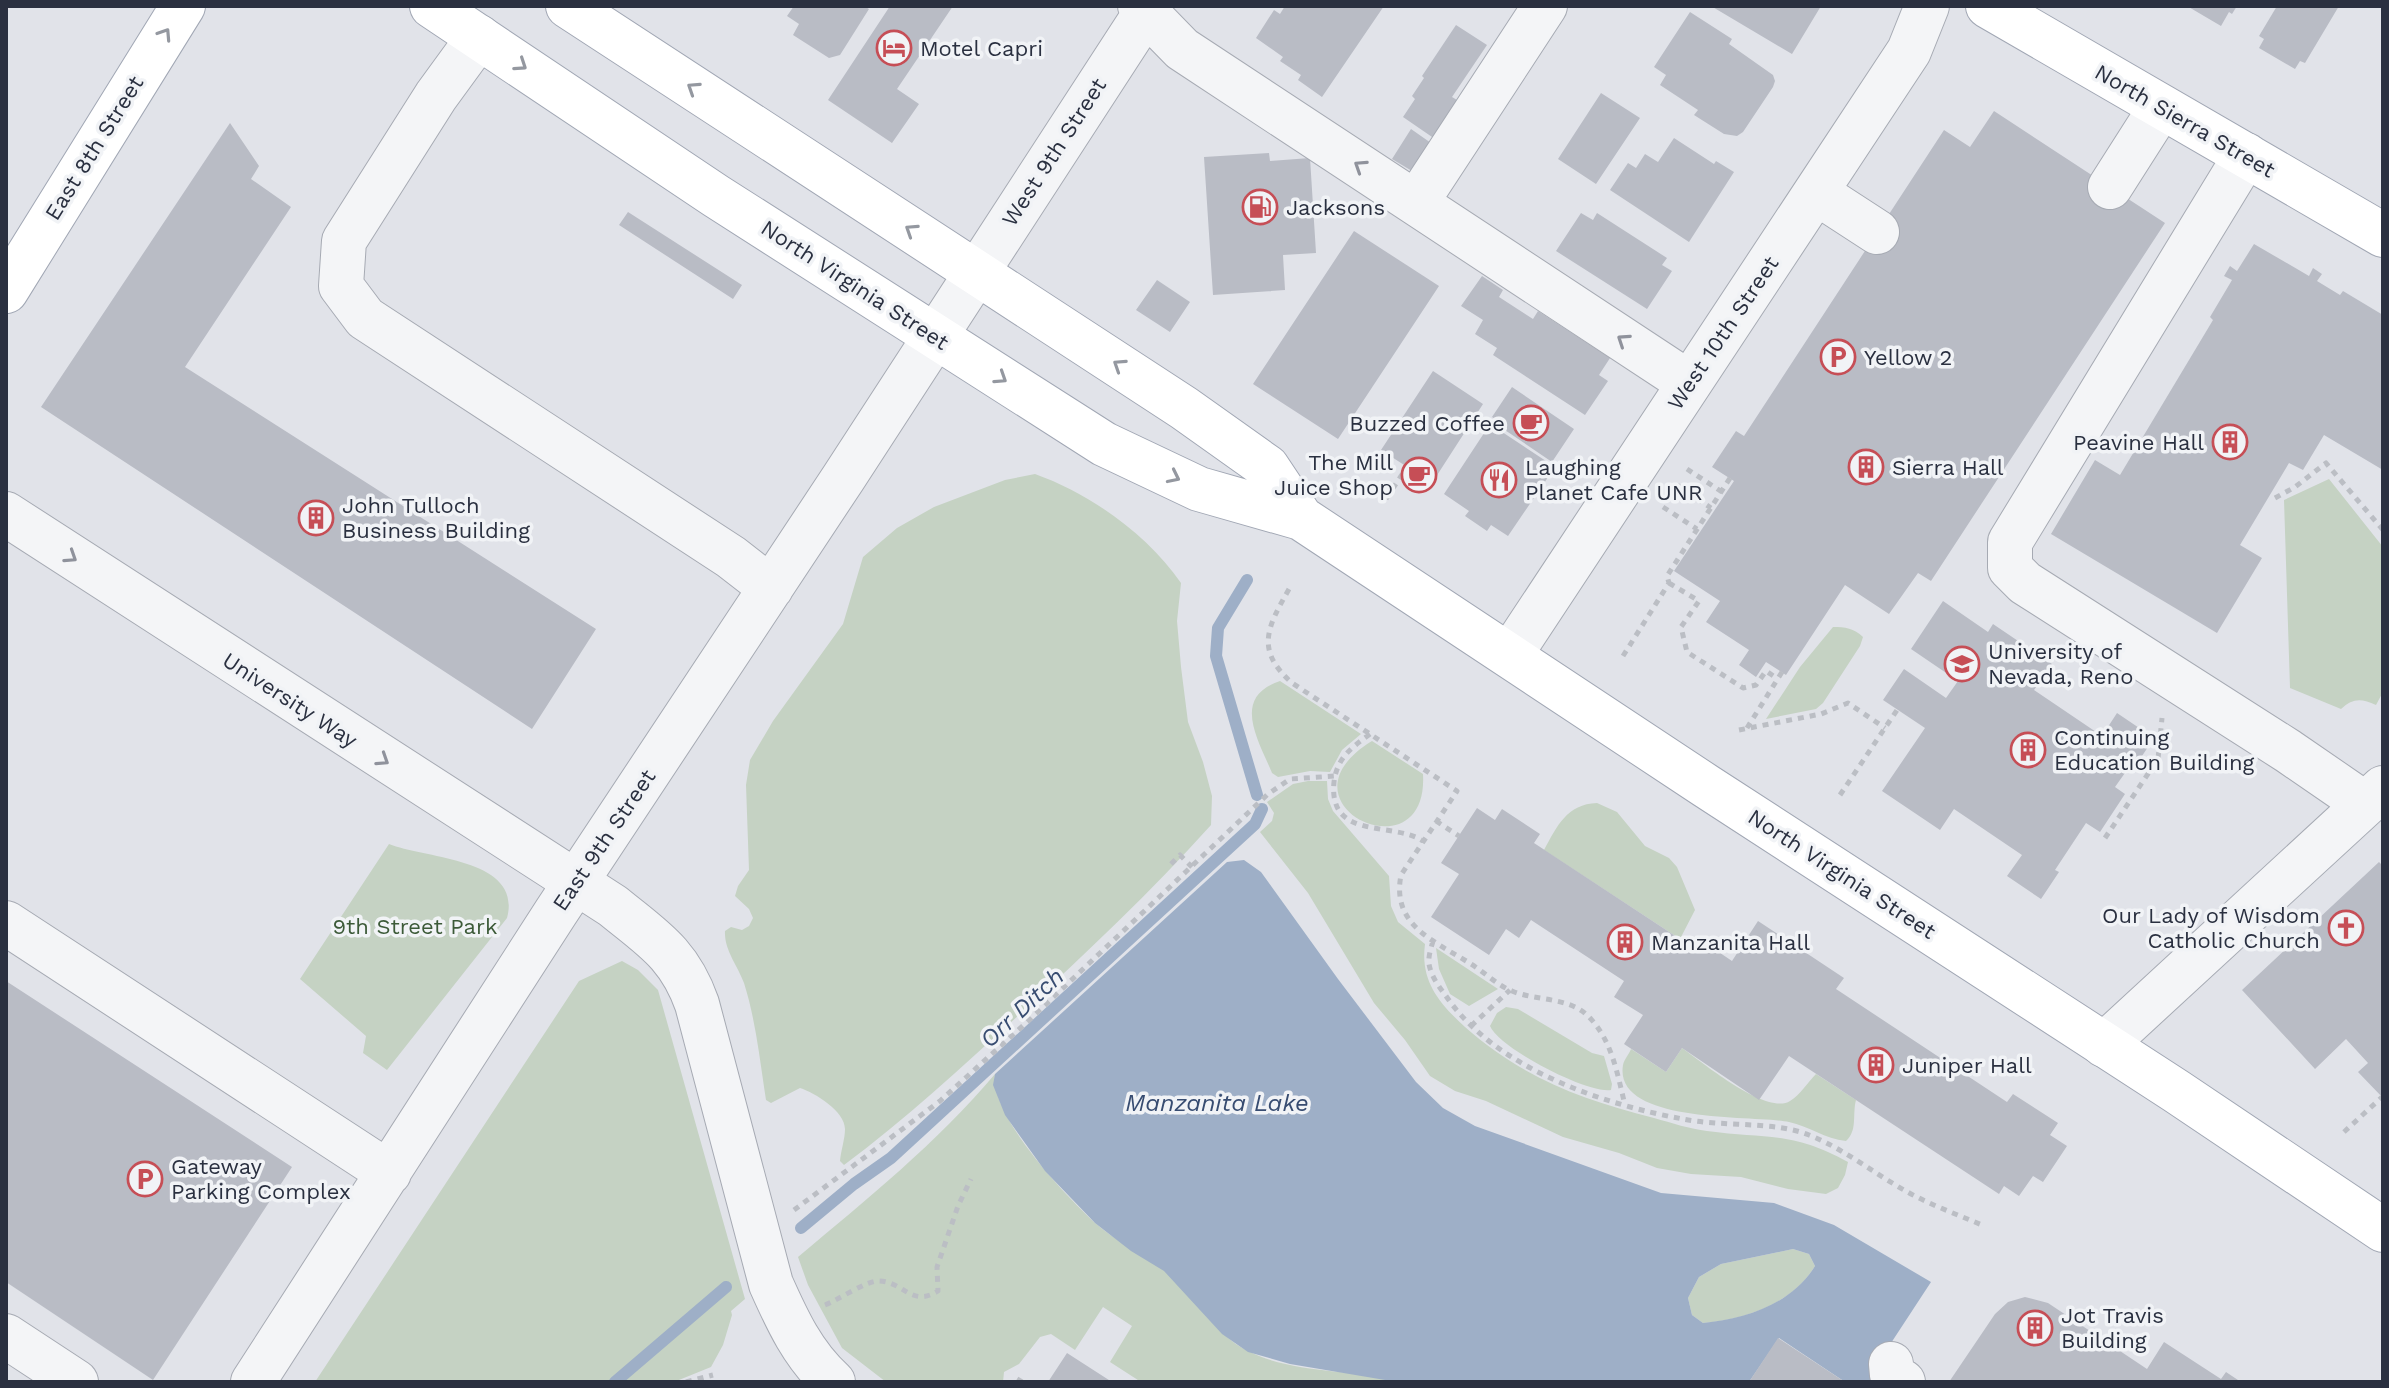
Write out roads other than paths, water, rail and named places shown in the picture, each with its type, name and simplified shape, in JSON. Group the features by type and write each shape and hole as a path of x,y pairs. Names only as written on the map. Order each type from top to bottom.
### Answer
{"main road":[{"name":"East 8th Street","path":"6,291 183,6"},
{"name":"North Virginia Street","path":"432,6 716,196 1104,444 1199,489 1301,518 2104,1045 2379,1221"},
{"name":"North Virginia Street","path":"568,6 967,286 1184,408 1267,467 1301,518"},
{"name":"North Sierra Street","path":"1988,6 2383,235"}],"street":[{"path":"1416,203 1545,6"},
{"name":"West 10th Street","path":"1510,655 1909,51 1927,6"},
{"path":"1146,8 1182,49 1689,383"},
{"name":"West 9th Street","path":"967,286 1146,8"},
{"path":"479,37 436,96 344,241 341,286 365,318 731,557 771,588"},
{"path":"2110,187 2161,107"},
{"path":"2104,1045 2374,796 2288,751 2025,583 2010,568 2010,542 2246,155"},
{"path":"1817,193 1877,232"},
{"name":"East 9th Street","path":"253,1382 967,286"},
{"name":"University Way","path":"6,514 613,906 667,950 682,969 697,1004 771,1284 807,1355 833,1382"},
{"path":"6,923 389,1173"},
{"path":"6,1336 76,1382"}],"water":[{"name":"Manzanita Lake","path":"1244,860 1261,872 1416,1082 1443,1108 1475,1126 1661,1193 1774,1203 1834,1225 1931,1282 1874,1369 1878,1382 1845,1382 1779,1338 1749,1382 1397,1382 1290,1364 1248,1352 1222,1334 1164,1271 1131,1251 1095,1223 1045,1171 1005,1115 993,1085 995,1074 1227,862","holes":["1793,1249 1809,1254 1815,1266 1781,1300 1735,1318 1703,1323 1692,1315 1688,1298 1699,1277 1721,1264"]}],"waterway":[{"name":"Orr Ditch","path":"1247,580 1218,628 1216,656 1257,795"},
{"name":"Orr Ditch","path":"801,1228 891,1158 1255,824 1262,809"},
{"name":"Orr Ditch","path":"615,1382 726,1287"}],"place":[{"name":"Motel Capri","path":"894,48"},
{"name":"Jacksons","path":"1260,207"},
{"name":"Yellow 2","path":"1838,357"},
{"name":"Buzzed Coffee","path":"1531,423"},
{"name":"Peavine Hall","path":"2230,442"},
{"name":"Sierra Hall","path":"1866,467"},
{"name":"The Mill Juice Shop","path":"1419,475"},
{"name":"Laughing Planet Cafe UNR","path":"1499,480"},
{"name":"John Tulloch Business Building","path":"316,518"},
{"name":"University of Nevada, Reno","path":"1962,664"},
{"name":"Continuing Education Building","path":"2028,750"},
{"name":"Our Lady of Wisdom Catholic Church","path":"2346,928"},
{"name":"Manzanita Hall","path":"1625,942"},
{"name":"Juniper Hall","path":"1876,1065"},
{"name":"Gateway Parking Complex","path":"145,1179"},
{"name":"Jot Travis Building","path":"2035,1328"}],"park label":[{"name":"9th Street Park","path":"415,926"}]}
